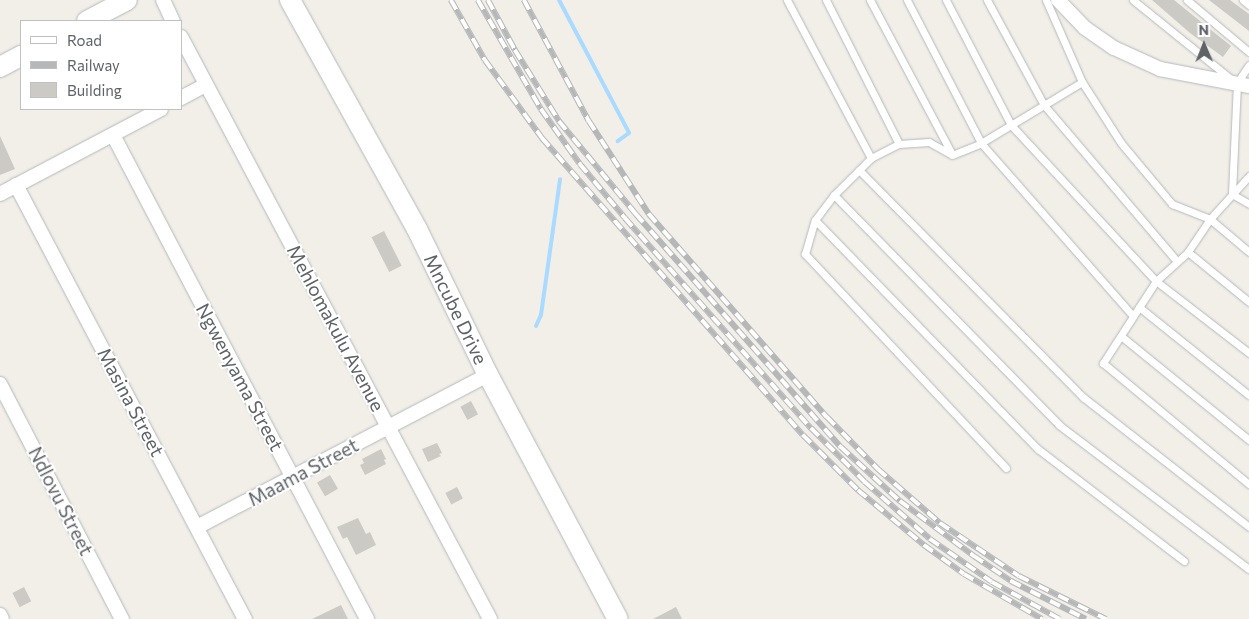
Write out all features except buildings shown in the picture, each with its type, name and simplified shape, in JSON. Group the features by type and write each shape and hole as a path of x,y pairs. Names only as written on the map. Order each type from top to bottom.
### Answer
{"street":[{"path":"89,20 127,0"},
{"path":"163,0 173,20"},
{"name":"Mncube Drive","path":"290,0 417,229 488,375 618,619"},
{"path":"1058,0 1085,28 1114,48 1160,69 1243,85"},
{"name":"Mehlomakulu Avenue","path":"182,39 490,619"},
{"path":"0,67 20,57"},
{"path":"182,97 205,85"},
{"path":"0,194 159,110"},
{"name":"Ngwenyama Street","path":"113,135 367,619"},
{"name":"Masina Street","path":"16,185 245,619"},
{"name":"Maama Street","path":"197,527 488,375"},
{"name":"Ndlovu Street","path":"0,384 122,619"},
{"path":"0,615 2,619"}],"lane":[{"path":"787,0 871,158"},
{"path":"826,0 899,144"},
{"path":"870,0 952,155"},
{"path":"907,0 981,144 1134,316"},
{"path":"946,0 1011,125 1156,281 1249,353"},
{"path":"987,0 1044,105 1177,261"},
{"path":"1046,0 1082,82 1121,143 1172,204 1210,219 1249,252"},
{"path":"1133,0 1243,85"},
{"path":"1187,0 1249,52"},
{"path":"1243,0 1249,5"},
{"path":"1232,194 1243,85 1249,65"},
{"path":"952,155 981,144 1082,82"},
{"path":"952,155 929,142 899,144 871,158 834,195 815,220 805,254 1006,468"},
{"path":"859,170 1084,398 1249,526"},
{"path":"1249,176 1210,219 1188,252 1156,281 1104,363 1249,484"},
{"path":"1232,194 1249,204"},
{"path":"834,195 1059,425 1249,569"},
{"path":"815,220 1038,449 1184,561"},
{"path":"1188,252 1249,302"},
{"path":"1139,307 1249,394"},
{"path":"1121,336 1249,440"}],"waterway":[{"path":"559,0 629,133 618,141"},
{"path":"536,326 541,315 560,179"}],"railway":[{"path":"451,0 485,60 542,138 803,435 858,490 924,545 964,574 1042,619"},
{"path":"478,0 541,109 580,164 625,218 811,428 865,482 930,539 992,582 1060,619"},
{"path":"488,0 515,50 559,121 636,214 841,447 900,501 974,556 1011,581 1086,619"},
{"path":"524,0 589,121 649,214 827,417 878,469 940,523 1019,576 1106,619"}]}
